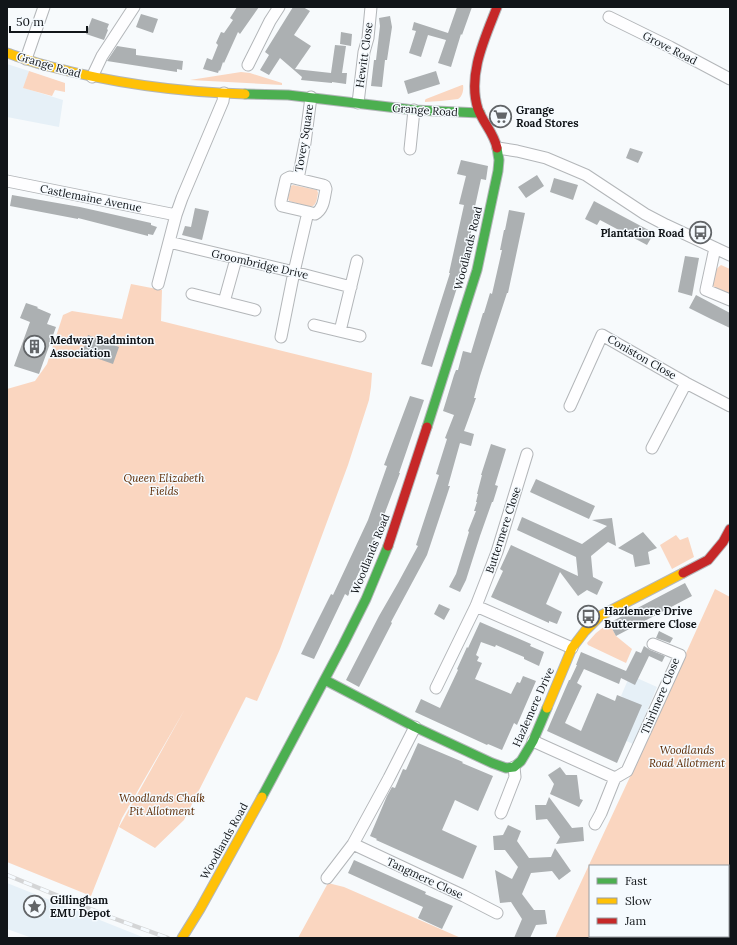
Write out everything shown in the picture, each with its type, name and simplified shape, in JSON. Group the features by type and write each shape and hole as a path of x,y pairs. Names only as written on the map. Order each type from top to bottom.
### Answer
{"street":[{"path":"26,59 44,7"},
{"name":"Grange Road","path":"92,77 102,56 134,7"},
{"path":"248,65 270,21 280,7"},
{"name":"Hewitt Close","path":"358,104 371,7"},
{"path":"497,7 484,44 474,86 475,100 480,113 495,139 498,148 546,158 586,175 645,214 730,255"},
{"name":"Grove Road","path":"610,17 730,79"},
{"name":"Grange Road","path":"7,53 51,68 92,77 172,89 224,93 288,95 414,110 480,113"},
{"path":"158,284 176,215 223,100 224,93"},
{"name":"Tovey Square","path":"298,178 305,143 311,98"},
{"path":"410,149 414,110"},
{"name":"Woodlands Road","path":"182,938 265,792 325,680 358,616 393,534 478,264 498,171 498,148"},
{"name":"Tovey Square","path":"290,177 298,178 322,185 326,188 320,211 316,214 282,206 281,201 286,179 290,177"},
{"name":"Castlemaine Avenue","path":"7,181 176,215"},
{"path":"280,337 308,212"},
{"name":"Groombridge Drive","path":"169,242 351,287"},
{"path":"715,248 706,290 730,300"},
{"path":"224,302 236,258"},
{"path":"340,331 357,261"},
{"path":"192,294 255,310"},
{"path":"314,324 360,336"},
{"name":"Coniston Close","path":"570,406 602,335 686,383 730,406"},
{"name":"Coniston Close","path":"652,448 686,383"},
{"name":"Buttermere Close","path":"436,688 476,606 497,552 527,454"},
{"name":"Hazlemere Drive","path":"514,767 521,761 533,741 572,648 585,631 600,616 708,560 723,542 730,529"},
{"path":"476,606 572,648"},
{"name":"Thirlmere Close","path":"595,824 616,778 627,771 680,655 653,644"},
{"path":"325,680 415,727 492,763 506,768 514,767 515,777 501,813"},
{"path":"328,878 353,844 390,778 415,727"},
{"path":"533,741 616,778"},
{"name":"Tangmere Close","path":"353,844 497,913"}],"shaded area":[{"path":"7,64 29,71 24,88 63,100 59,127 7,117"},
{"path":"630,675 657,687 633,744 587,723 620,704 623,697 621,696"},
{"name":"Gillingham EMU Depot","path":"7,883 145,938 32,938 7,929"}],"green space":[{"path":"29,71 65,83 65,92 55,90 52,96 23,88"},
{"path":"241,72 250,73 282,83 282,85 190,80"},
{"path":"462,85 461,97 458,99 425,102 426,99"},
{"path":"293,185 317,190 318,193 314,205 311,207 289,201 288,198 291,186"},
{"path":"721,265 730,269 730,296 716,289 712,282 713,276"},
{"name":"Queen Elizabeth Fields","path":"131,284 162,290 161,321 372,373 369,400 348,465 280,649 257,701 246,697 184,820 155,848 119,827 185,709 122,818 91,896 7,862 7,389 35,381 47,364 63,315 72,311 122,319"},
{"path":"676,535 680,540 688,537 694,557 672,569 660,545"},
{"name":"Woodlands Road Allotment","path":"715,589 730,597 730,938 555,938"},
{"path":"609,623 616,636 632,649 626,663 588,645 587,643 596,633"},
{"path":"328,883 344,887 461,938 298,938"}],"building":[{"path":"237,7 259,7 240,34 238,32 220,71 219,70 218,73 203,69 207,58 212,60 218,45 216,43 221,32 224,33 233,20 230,18"},
{"path":"293,7 303,7 310,11 294,35 311,46 295,69 331,73 335,45 346,46 342,73 347,73 346,84 301,80 302,77 280,58 269,75 260,70 269,55 265,52"},
{"path":"457,7 472,7 462,35 461,34 451,67 438,63 446,40 428,35 421,57 409,53 416,31 412,30 414,22 448,33"},
{"path":"141,14 158,19 153,33 136,27"},
{"path":"390,16 392,27 387,60 385,60 382,87 371,86 380,26 379,18"},
{"path":"92,18 109,24 104,40 86,34"},
{"path":"341,32 352,34 351,46 340,44"},
{"path":"117,46 136,49 136,55 183,61 182,70 177,69 177,72 107,61"},
{"path":"436,71 440,84 408,94 404,81"},
{"path":"630,148 643,152 638,163 626,158"},
{"path":"461,160 488,166 486,180 481,179 474,211 476,211 460,278 432,367 421,364 450,273 464,205 459,204 466,176 457,174"},
{"path":"537,175 544,186 526,198 518,187"},
{"path":"554,178 578,185 573,200 550,192"},
{"path":"12,195 80,207 151,223 151,225 157,227 153,235 148,234 148,236 78,218 10,206"},
{"path":"594,201 654,233 647,245 600,220 597,225 585,219"},
{"path":"195,208 209,211 202,240 182,235 185,226 191,227"},
{"path":"509,210 525,213 508,293 480,376 474,398 476,398 464,431 474,434 471,446 460,443 448,486 450,486 427,555 391,622 392,623 359,687 346,680 379,616 418,546 416,545 439,475 436,474 447,439 445,438 454,415 443,411 454,375 456,370 458,370 463,351 471,353 490,293 492,294"},
{"path":"685,256 699,258 692,296 678,292"},
{"path":"696,295 730,313 730,328 689,308"},
{"name":"Medway Badminton Association","path":"26,303 51,314 47,324 56,327 39,374 14,366 30,322 20,318"},
{"path":"88,335 119,347 113,364 82,353"},
{"path":"410,396 424,400 400,473 378,531 348,596 345,594 314,659 301,654 331,594 333,595 368,520 387,466 384,465"},
{"path":"491,444 506,449 495,485 498,486 493,502 466,580 460,592 449,587 456,574 469,532 468,531 476,511 474,511 477,502 481,475"},
{"path":"536,479 595,506 589,519 530,492"},
{"path":"522,517 582,544 607,526 592,520 612,518 616,546 608,542 591,556 593,577 603,582 597,595 587,590 578,596 560,572 546,604 562,612 557,624 549,621 549,623 491,597 503,571 500,569 511,545 578,576 576,557 517,530"},
{"path":"643,532 657,548 648,552 650,564 635,567 633,555 618,548"},
{"path":"685,583 692,596 616,636 609,623"},
{"path":"439,604 450,609 444,620 434,614"},
{"path":"480,622 531,644 530,646 544,652 539,666 524,659 524,657 496,645 495,647 481,642 476,655 479,657 477,661 482,663 475,679 511,694 517,682 520,683 523,676 536,681 517,725 514,723 502,750 488,744 487,745 415,712 421,699 440,708 467,647 468,648"},
{"path":"659,631 673,638 670,643 656,638"},
{"path":"644,646 665,656 662,662 649,656 635,685 621,678 619,684 584,669 577,683 582,686 565,723 581,731 597,693 615,701 617,695 642,705 617,763 547,731 577,665 581,652 626,671 636,651 641,653"},
{"path":"418,743 493,776 478,811 455,800 442,830 477,846 463,879 370,836 387,796 392,787 395,788 403,769 406,770"},
{"path":"560,767 566,775 577,775 580,799 583,800 579,807 550,794 554,784 548,775"},
{"path":"549,797 572,828 583,827 584,841 556,844 560,837 547,819 536,820 535,805 546,805"},
{"path":"508,825 521,831 517,841 529,858 551,857 555,848 571,871 559,880 552,871 531,873 522,894 534,910 545,910 547,924 536,925 530,938 514,938 522,919 511,902 500,903 495,870 512,879 518,867 505,850 494,850 493,836 503,835"},
{"path":"354,860 426,892 425,894 453,906 442,929 418,918 423,907 348,873"}],"railway":[{"path":"7,875 110,917 168,938"}],"traffic: fast":[{"path":"245,94 288,95 414,110 480,113"},
{"path":"427,427 477,270 498,171 499,160 497,148"},
{"path":"262,797 343,645 366,599 388,546"},
{"path":"325,680 415,727 506,768 514,767 521,761 533,741 547,708"}],"traffic: slow":[{"path":"7,53 43,65 121,82 170,89 245,94"},
{"path":"547,708 572,648 585,631 600,616 683,573"},
{"path":"182,938 200,909 262,797"}],"traffic: jam":[{"path":"497,7 487,31 479,57 475,83 475,96 478,109 496,143 497,148"},
{"path":"388,546 427,427"},
{"path":"683,573 708,560 723,542 730,529"}],"place":[{"name":"Grange Road Stores","path":"500,116"},
{"name":"Plantation Road","path":"700,233"},
{"name":"Medway Badminton Association","path":"35,346"},
{"name":"Hazlemere Drive Buttermere Close","path":"589,617"},
{"name":"Gillingham EMU Depot","path":"35,906"}],"park label":[{"name":"Woodlands Chalk Pit Allotment","path":"162,804"}]}
